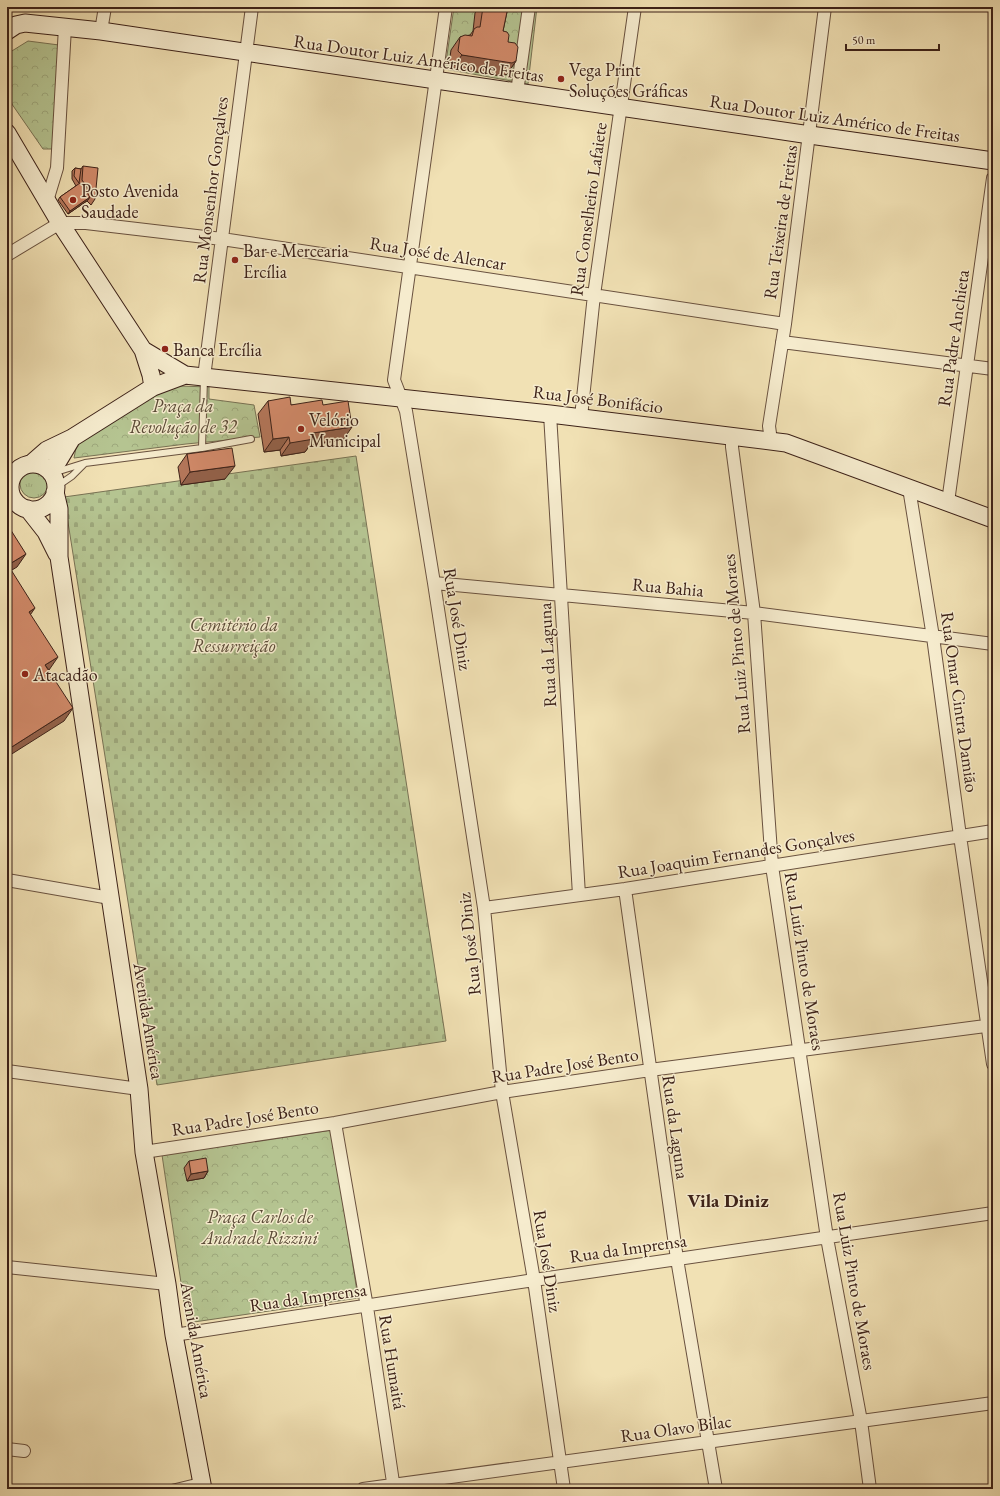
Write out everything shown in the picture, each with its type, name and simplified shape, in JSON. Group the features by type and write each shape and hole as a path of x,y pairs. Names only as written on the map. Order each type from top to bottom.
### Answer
{"street":[{"path":"101,31 105,7"},
{"name":"Rua Monsenhor Gonçalves","path":"204,378 252,7"},
{"name":"Rua José Diniz","path":"446,7 394,380 406,411 484,908 502,1092 534,1280 564,1489"},
{"path":"517,92 529,7"},
{"name":"Rua Conselheiro Lafaiete","path":"581,417 594,295 635,7"},
{"name":"Rua Teixeira de Freitas","path":"770,441 769,426 785,324 825,7"},
{"name":"Rua Doutor Luiz Américo de Freitas","path":"7,31 16,25 25,23 101,31 620,108 993,161"},
{"path":"47,201 57,168 65,27"},
{"path":"7,133 60,223 143,350 151,375 153,387"},
{"name":"Rua Padre Anchieta","path":"948,502 993,178"},
{"path":"7,256 60,223"},
{"name":"Rua José de Alencar","path":"60,223 86,223 222,239 410,266 785,324"},
{"path":"782,342 993,369"},
{"path":"143,350 185,375"},
{"path":"72,438 53,482 52,499 48,504 35,510 28,509 17,504 10,498 11,474 31,464 47,450 72,438 153,387 185,375"},
{"name":"Rua José Bonifácio","path":"185,375 581,417 786,443 993,519"},
{"name":"Rua da Laguna","path":"550,414 579,895"},
{"name":"Rua Luiz Pinto de Moraes","path":"732,436 732,447 754,613 772,866 827,1238 861,1421 870,1489"},
{"path":"31,464 42,466 53,482"},
{"name":"Avenida América","path":"53,482 59,509 59,557 139,1089 144,1152 167,1284 174,1335 202,1485"},
{"name":"Rua Omar Cintra Damião","path":"910,488 933,637 960,836 990,1026 993,1064"},
{"name":"Avenida América","path":"28,509 46,532 59,557"},
{"name":"Rua Bahia","path":"434,583 754,613 993,644"},
{"name":"Rua Joaquim Fernandes Gonçalves","path":"484,908 625,889 993,831"},
{"path":"7,880 110,898"},
{"name":"Rua da Laguna","path":"625,889 677,1259 716,1489"},
{"name":"Rua Padre José Bento","path":"144,1152 335,1123 502,1092 650,1070 990,1026"},
{"path":"7,1071 139,1089"},
{"name":"Rua Humaitá","path":"335,1123 367,1307 394,1487"},
{"name":"Rua da Imprensa","path":"174,1335 367,1307 534,1280 993,1213"},
{"path":"7,1266 167,1284"},
{"name":"Rua Olavo Bilac","path":"363,1489 394,1487 559,1462 993,1403"},
{"path":"7,1449 24,1451"}],"lane":[{"path":"202,448 204,378"},
{"path":"53,482 85,463 202,448 251,439"},
{"path":"53,482 72,476 85,463"},
{"path":"168,1489 202,1485"}],"green space":[{"path":"454,7 537,7 528,84 445,69"},
{"path":"28,41 59,45 54,149 43,149 7,97 7,54"},
{"name":"Praça da Revolução de 32","path":"179,386 209,387 209,399 254,405 260,437 186,444 74,458 77,443 150,396"},
{"name":"Cemitério da Ressurreição","path":"356,456 446,1041 157,1085 64,497"},
{"path":"34,470 44,474 48,484 44,494 34,498 24,494 20,484 24,474"},
{"name":"Praça Carlos de Andrade Rizzini","path":"332,1130 358,1298 187,1323 162,1155"}],"building":[{"path":"483,7 508,7 503,31 507,32 509,35 508,42 515,43 518,47 516,61 512,63 462,55 458,51 460,37 465,35 472,36 474,29 480,27"},
{"path":"83,166 98,168 95,199 82,180"},
{"path":"75,168 81,169 79,183 74,176"},
{"name":"Posto Avenida Saudade","path":"80,183 90,197 70,211 60,197"},
{"path":"290,397 291,405 322,400 323,405 348,401 352,427 313,433 314,439 290,443 289,437 273,439 268,401"},
{"path":"232,448 235,466 190,472 187,454"},
{"name":"Atacadão","path":"7,524 26,554 8,565 35,608 29,612 58,657 45,665 73,708 7,750"},
{"path":"206,1158 208,1171 191,1174 189,1161"}],"place":[{"name":"Vega Print Soluções Gráficas","path":"561,79"},
{"name":"Posto Avenida Saudade","path":"73,200"},
{"name":"Bar e Mercearia Ercília","path":"235,260"},
{"name":"Banca Ercília","path":"165,349"},
{"name":"Velório Municipal","path":"301,429"},
{"name":"Atacadão","path":"25,674"}],"district":[{"name":"Vila Diniz","path":"728,1200"}]}
